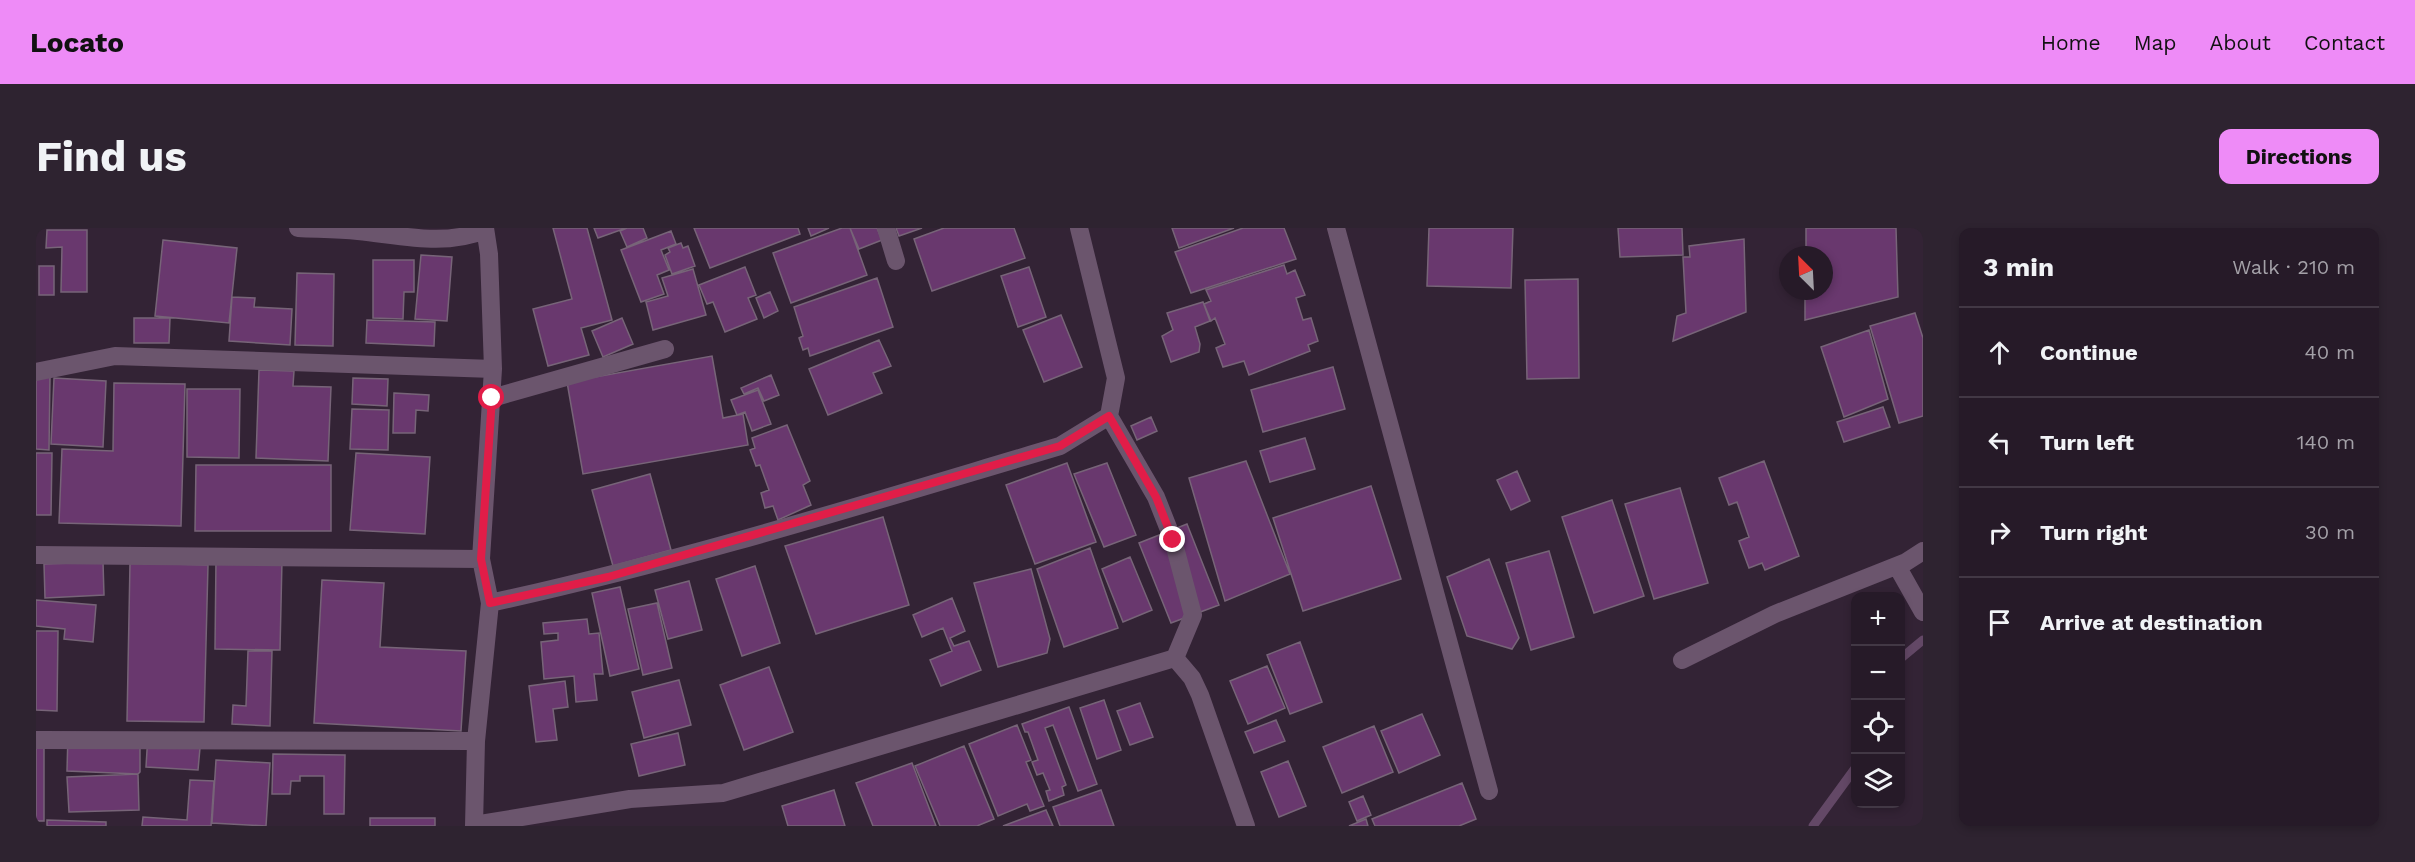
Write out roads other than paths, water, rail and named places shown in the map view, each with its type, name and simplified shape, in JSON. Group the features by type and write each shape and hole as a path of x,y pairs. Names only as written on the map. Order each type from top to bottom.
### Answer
{"street":[{"path":"298,228 358,231 402,238 467,238 485,229 489,254 494,369 481,559 490,603 476,741 474,826 630,799 723,793 1175,658"},
{"path":"886,228 896,261"},
{"path":"1078,228 1116,378 1109,416 1156,497 1173,540 1193,615 1175,658"},
{"path":"1336,228 1489,791"},
{"path":"492,398 665,349"},
{"path":"36,372 115,356 494,369"},
{"path":"490,603 608,577 1060,446 1109,416"},
{"path":"1682,660 1775,614 1897,566 1923,551"},
{"path":"36,555 481,559"},
{"path":"1897,566 1923,612"},
{"path":"1175,658 1192,678 1200,695 1246,826"},
{"path":"36,740 476,741"}],"waterway":[{"path":"1905,655 1923,640"},
{"path":"1813,826 1851,774"}]}
